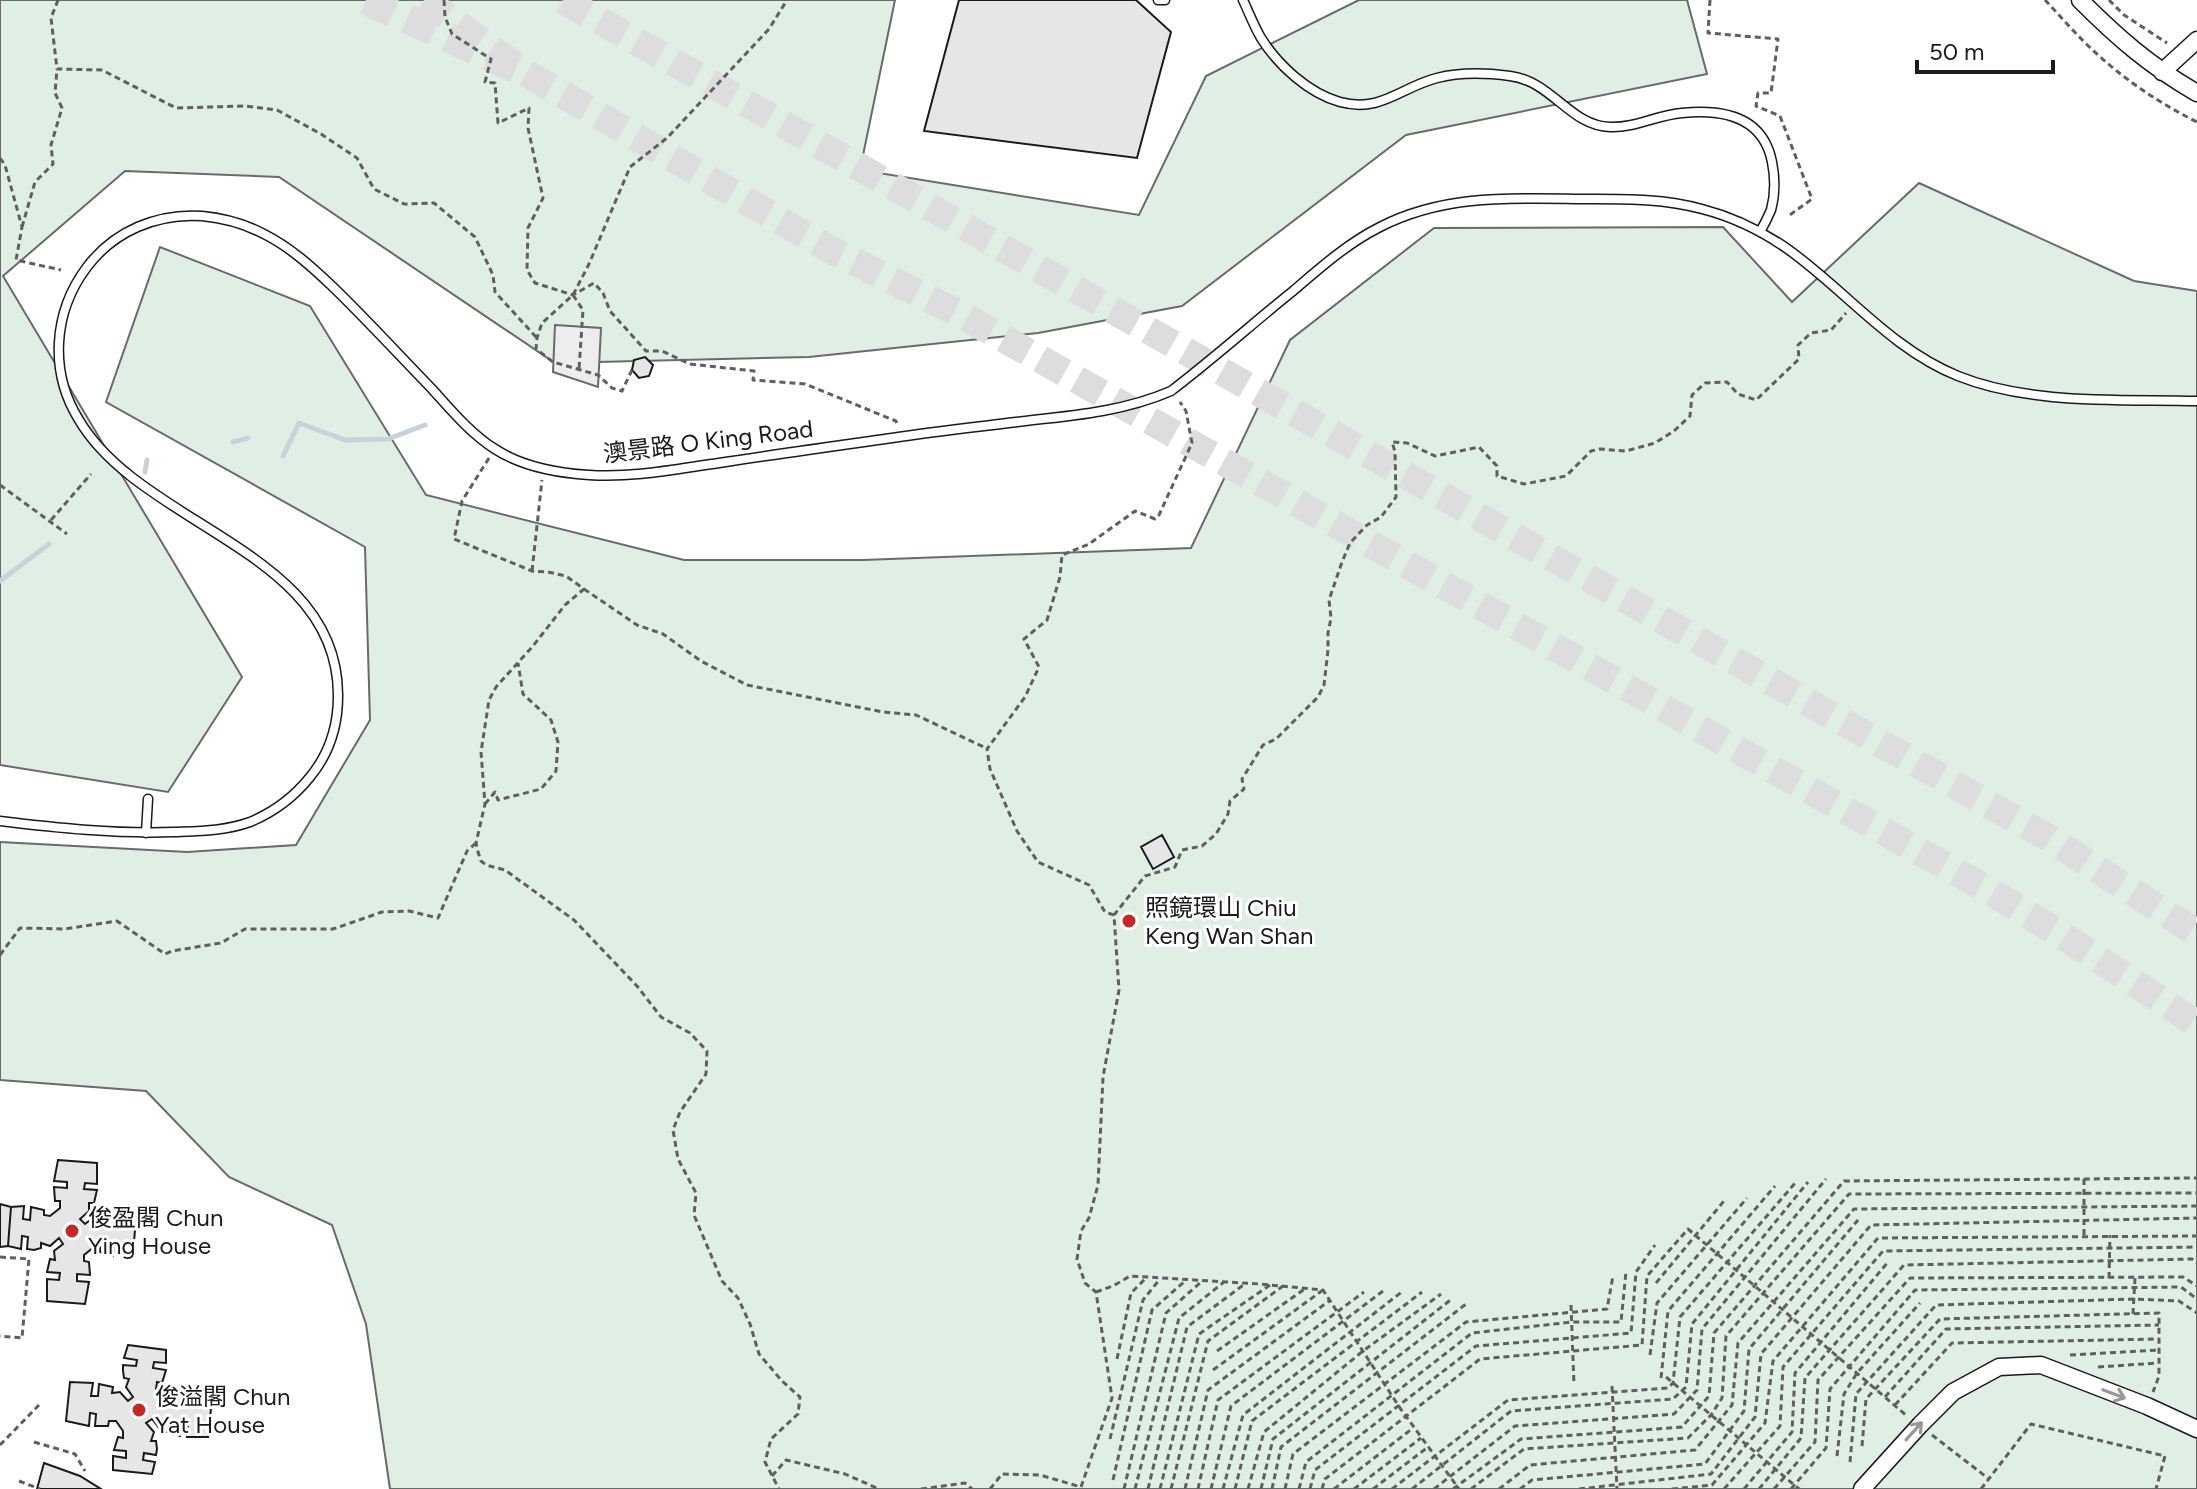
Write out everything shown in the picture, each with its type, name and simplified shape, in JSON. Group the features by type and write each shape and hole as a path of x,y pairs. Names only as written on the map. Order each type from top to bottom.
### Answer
{"street":[{"path":"2080,0 2111,31 2162,72 2197,93"},
{"path":"2162,72 2197,40"},
{"path":"1862,1489 1953,1392 1999,1367 2041,1365 2197,1429"}],"lane":[{"path":"1158,0 1165,0"},
{"path":"1243,0 1263,41 1281,62 1307,86 1339,102 1378,103 1447,76 1506,76 1535,84 1582,119 1602,127 1624,126 1690,112 1744,120 1762,137 1774,170 1771,209 1760,232"},
{"name":"澳景路 O King Road","path":"0,821 146,833 234,827 272,811 298,790 315,770 332,735 337,709 337,679 331,649 303,603 265,566 148,490 117,466 93,441 68,398 61,375 59,343 62,317 77,281 94,258 113,241 159,219 180,216 224,219 265,234 315,270 364,317 446,405 495,449 516,460 543,468 587,475 637,475 899,437 1109,411 1148,401 1171,391 1347,246 1395,220 1434,206 1464,200 1643,200 1700,208 1732,218 1760,232 1802,260 1888,334 1922,358 1955,375 1988,387 2043,396 2197,401"},
{"path":"146,833 148,799"}],"path":[{"path":"58,0 51,18 57,69 55,93 62,108 51,145 53,164 35,182 16,260 61,270"},
{"path":"444,0 445,17 452,34 491,59 485,82 495,83 498,123 529,108 528,128 543,198 528,228 527,270 535,283 573,295 583,310 579,370"},
{"path":"573,295 630,167 667,138 769,29 787,0"},
{"path":"1710,0 1708,33 1778,39 1771,93 1758,93 1756,106 1780,116 1812,199 1787,217"},
{"path":"2045,0 2097,54 2137,87 2197,122"},
{"path":"2109,0 2124,15 2184,52"},
{"path":"57,69 102,70 176,108 246,106 277,110 321,134 357,158 374,189 404,204 434,203 475,237 493,275 495,292 537,338"},
{"path":"0,158 5,165 22,227"},
{"path":"632,370 622,391 612,388 598,375 553,362 536,349 542,323 573,295 594,283 603,293 610,311 646,351 662,351 690,364 754,371 753,380 805,384 896,421 899,437"},
{"path":"990,1489 1002,1474 1040,1475 1081,1487 1112,1398 1096,1292 1085,1283 1077,1259 1081,1231 1089,1218 1098,1185 1103,1077 1119,990 1114,915 1145,876 1175,867 1182,850 1202,846 1216,834 1228,814 1230,801 1244,789 1242,779 1263,745 1276,739 1318,697 1324,685 1328,650 1329,600 1342,562 1350,543 1367,525 1381,517 1396,497 1392,442 1407,443 1435,456 1479,447 1497,466 1497,476 1524,484 1566,476 1591,451 1626,451 1655,443 1674,431 1690,416 1692,395 1705,383 1727,382 1738,394 1756,400 1799,359 1798,345 1811,333 1831,330 1844,317 1851,303"},
{"path":"1114,915 1105,912 1089,885 1038,862 1017,831 990,769 987,749 1025,697 1039,667 1024,639 1047,620 1060,577 1062,555 1089,544 1135,511 1155,519 1159,515 1192,443 1186,411 1171,391"},
{"path":"495,449 462,501 454,539 532,571 566,576 637,625 663,634 701,661 747,685 883,712 916,715 987,749"},
{"path":"532,571 543,468"},
{"path":"51,520 91,474"},
{"path":"0,485 67,534"},
{"path":"584,589 565,605 496,687 489,700 481,752 485,804 476,843 481,861 505,870 574,920 637,986 661,1017 690,1033 707,1051 706,1074 680,1112 673,1130 678,1159 696,1193 694,1215 722,1281 738,1298 759,1354 800,1397 798,1414 771,1439 765,1462 779,1489"},
{"path":"485,804 495,792 498,800 541,789 556,771 558,742 555,731 551,720 523,694 518,663"},
{"path":"0,955 20,928 64,929 117,921 165,954 221,943 245,929 333,929 382,912 409,911 438,918 467,851 476,843"},
{"path":"1323,1290 1456,1488 1521,1439 1682,1427 1709,1396 1714,1333 1844,1181 2197,1178"},
{"path":"1434,1489 1515,1426 1674,1414 1697,1390 1702,1329 1826,1179"},
{"path":"2084,1179 2084,1236"},
{"path":"1392,1489 1508,1400 1668,1388 1673,1383 1680,1317 1796,1182"},
{"path":"1412,1489 1511,1411 1673,1399 1686,1387 1692,1324 1808,1182"},
{"path":"1775,1186 1668,1311 1664,1378 1795,1488 1826,1448 1830,1389 1915,1290 2181,1287 2197,1299"},
{"path":"1471,1489 1524,1449 1688,1438 1711,1415 1722,1398 1726,1336 1849,1194 2197,1193"},
{"path":"1650,1355 1657,1303 1747,1198"},
{"path":"1656,1283 1724,1201"},
{"path":"1499,1489 1530,1465 1695,1450 1732,1405 1738,1343 1854,1209 2197,1206"},
{"path":"1579,1489 1711,1474 1755,1417 1761,1354 1871,1225 2197,1218"},
{"path":"1520,1489 1532,1480 1705,1464 1744,1411 1749,1349 1858,1220"},
{"path":"1322,1489 1325,1479 1480,1359 1642,1345 1647,1276 1688,1229 1906,1415"},
{"path":"2109,1278 2110,1235"},
{"path":"1672,1489 1712,1485 1747,1445 1765,1423 1773,1361 1878,1238 2197,1236"},
{"path":"1310,1489 1315,1470 1476,1346 1631,1333 1636,1272 1655,1245"},
{"path":"1724,1489 1780,1426 1783,1367 1883,1251 2197,1247"},
{"path":"0,1257 29,1259 22,1338 0,1336"},
{"path":"1759,1489 1801,1438 1805,1378 1904,1265 2192,1259 2197,1263"},
{"path":"1744,1489 1792,1432 1795,1373 1888,1262"},
{"path":"1299,1489 1306,1462 1472,1333 1572,1322 1621,1322 1626,1272"},
{"path":"1096,1292 1130,1276 1323,1290"},
{"path":"1285,1489 1293,1454 1466,1322 1607,1309 1613,1276"},
{"path":"1774,1489 1815,1442 1818,1380 1910,1278 2183,1277 2197,1286"},
{"path":"1117,1359 1131,1293 1146,1278"},
{"path":"2133,1314 2135,1278"},
{"path":"1110,1439 1143,1300 1160,1279"},
{"path":"1113,1480 1152,1310 1185,1281"},
{"path":"1124,1489 1166,1313 1201,1282"},
{"path":"1135,1489 1179,1318 1224,1282"},
{"path":"1148,1489 1187,1327 1246,1283"},
{"path":"1160,1489 1199,1334 1270,1285"},
{"path":"1171,1489 1208,1341 1283,1286"},
{"path":"1217,1351 1306,1288"},
{"path":"1213,1370 1323,1290"},
{"path":"1211,1489 1231,1406 1383,1291"},
{"path":"1223,1489 1243,1415 1403,1291"},
{"path":"1198,1489 1218,1400 1364,1292"},
{"path":"1235,1489 1252,1421 1422,1292"},
{"path":"1248,1489 1264,1432 1363,1351 1441,1294"},
{"path":"1261,1489 1273,1439 1453,1298"},
{"path":"1850,1462 1856,1394 1936,1305 2134,1299 2179,1301 2197,1313"},
{"path":"1185,1489 1208,1390 1330,1301"},
{"path":"1837,1456 1844,1394 1857,1373 1920,1303"},
{"path":"1272,1489 1281,1447 1466,1304"},
{"path":"1571,1305 1574,1385"},
{"path":"1862,1446 1866,1399 1940,1319 2159,1313 2159,1376"},
{"path":"1885,1397 1946,1329 2159,1325"},
{"path":"2070,1355 2159,1350"},
{"path":"2098,1367 2159,1363"},
{"path":"1612,1386 1617,1487"},
{"path":"0,1445 39,1405"},
{"path":"1981,1489 2031,1424 2165,1456 2156,1489"},
{"path":"1334,1489 1414,1427"},
{"path":"1930,1433 1989,1479"},
{"path":"1354,1489 1421,1438"},
{"path":"34,1442 75,1454 85,1471"},
{"path":"1373,1489 1428,1447"},
{"path":"772,1476 786,1460 845,1474 879,1489"},
{"path":"19,1481 40,1489"},
{"path":"921,1489 965,1483 972,1489"}],"green space":[{"path":"0,0 895,0 860,170 1139,215 1206,76 1359,0 1687,0 1707,74 1406,135 1182,306 1038,333 809,357 555,363 279,177 125,171 3,276 242,677 168,792 0,765"},
{"path":"1919,183 2134,281 2197,291 2197,1489 390,1489 366,1324 332,1225 229,1177 146,1091 0,1080 0,842 187,852 296,845 370,720 365,547 106,402 160,247 310,306 426,495 684,560 863,560 1191,548 1290,340 1434,228 1723,227 1792,302"}],"shaded area":[{"path":"555,325 601,328 598,387 553,372"}],"building":[{"path":"959,0 1136,0 1171,32 1137,158 924,131"},
{"path":"645,357 653,365 649,376 639,378 632,370 634,360"},
{"path":"1162,835 1174,857 1153,869 1141,847"},
{"name":"俊盈閣 Chun Ying House","path":"58,1160 97,1163 97,1184 85,1183 84,1189 97,1190 94,1203 89,1203 89,1211 80,1219 85,1224 94,1217 103,1219 103,1214 110,1213 117,1214 116,1226 122,1227 123,1214 136,1217 133,1255 119,1256 121,1244 114,1243 113,1256 100,1252 100,1247 94,1247 84,1255 84,1261 89,1262 90,1275 77,1274 77,1281 89,1282 85,1304 47,1301 47,1279 59,1280 60,1273 47,1272 50,1259 55,1260 54,1251 63,1244 59,1238 50,1246 41,1243 41,1248 34,1250 27,1249 28,1237 22,1236 21,1249 8,1246 11,1207 24,1206 23,1219 30,1220 31,1207 44,1210 44,1215 50,1216 60,1208 60,1201 55,1201 54,1187 67,1188 67,1182 54,1181"},
{"path":"0,1204 11,1207 8,1246 0,1247"},
{"name":"俊溢閣 Chun Yat House","path":"128,1345 166,1350 166,1363 154,1362 153,1368 166,1370 162,1383 157,1382 156,1389 164,1399 171,1399 171,1394 185,1394 183,1406 190,1407 191,1394 212,1399 208,1437 187,1437 188,1424 182,1423 180,1436 167,1432 168,1427 159,1428 152,1419 146,1423 154,1432 151,1441 156,1441 157,1449 156,1455 144,1453 143,1460 155,1462 152,1474 113,1470 113,1456 126,1458 126,1451 114,1450 118,1437 123,1438 123,1431 116,1421 109,1421 108,1426 95,1426 96,1414 90,1413 89,1426 66,1421 70,1382 93,1383 91,1396 98,1396 99,1384 113,1387 112,1393 120,1392 128,1401 133,1397 126,1387 129,1379 124,1378 123,1365 136,1366 137,1360 124,1358"},
{"path":"44,1463 80,1476 101,1489 37,1489"}],"waterway":[{"path":"283,456 299,423 345,440 388,439 425,425"},
{"path":"233,442 248,438"},
{"path":"145,472 147,460"},
{"path":"0,581 49,544"}],"tunnel":[{"path":"366,0 524,72"},
{"path":"424,0 524,72 831,250 958,313 1990,891 2197,1024"},
{"path":"563,0 2047,837 2197,933"}],"place":[{"name":"照鏡環山 Chiu Keng Wan Shan","path":"1129,921"},
{"name":"俊盈閣 Chun Ying House","path":"72,1231"},
{"name":"俊溢閣 Chun Yat House","path":"139,1410"}]}
